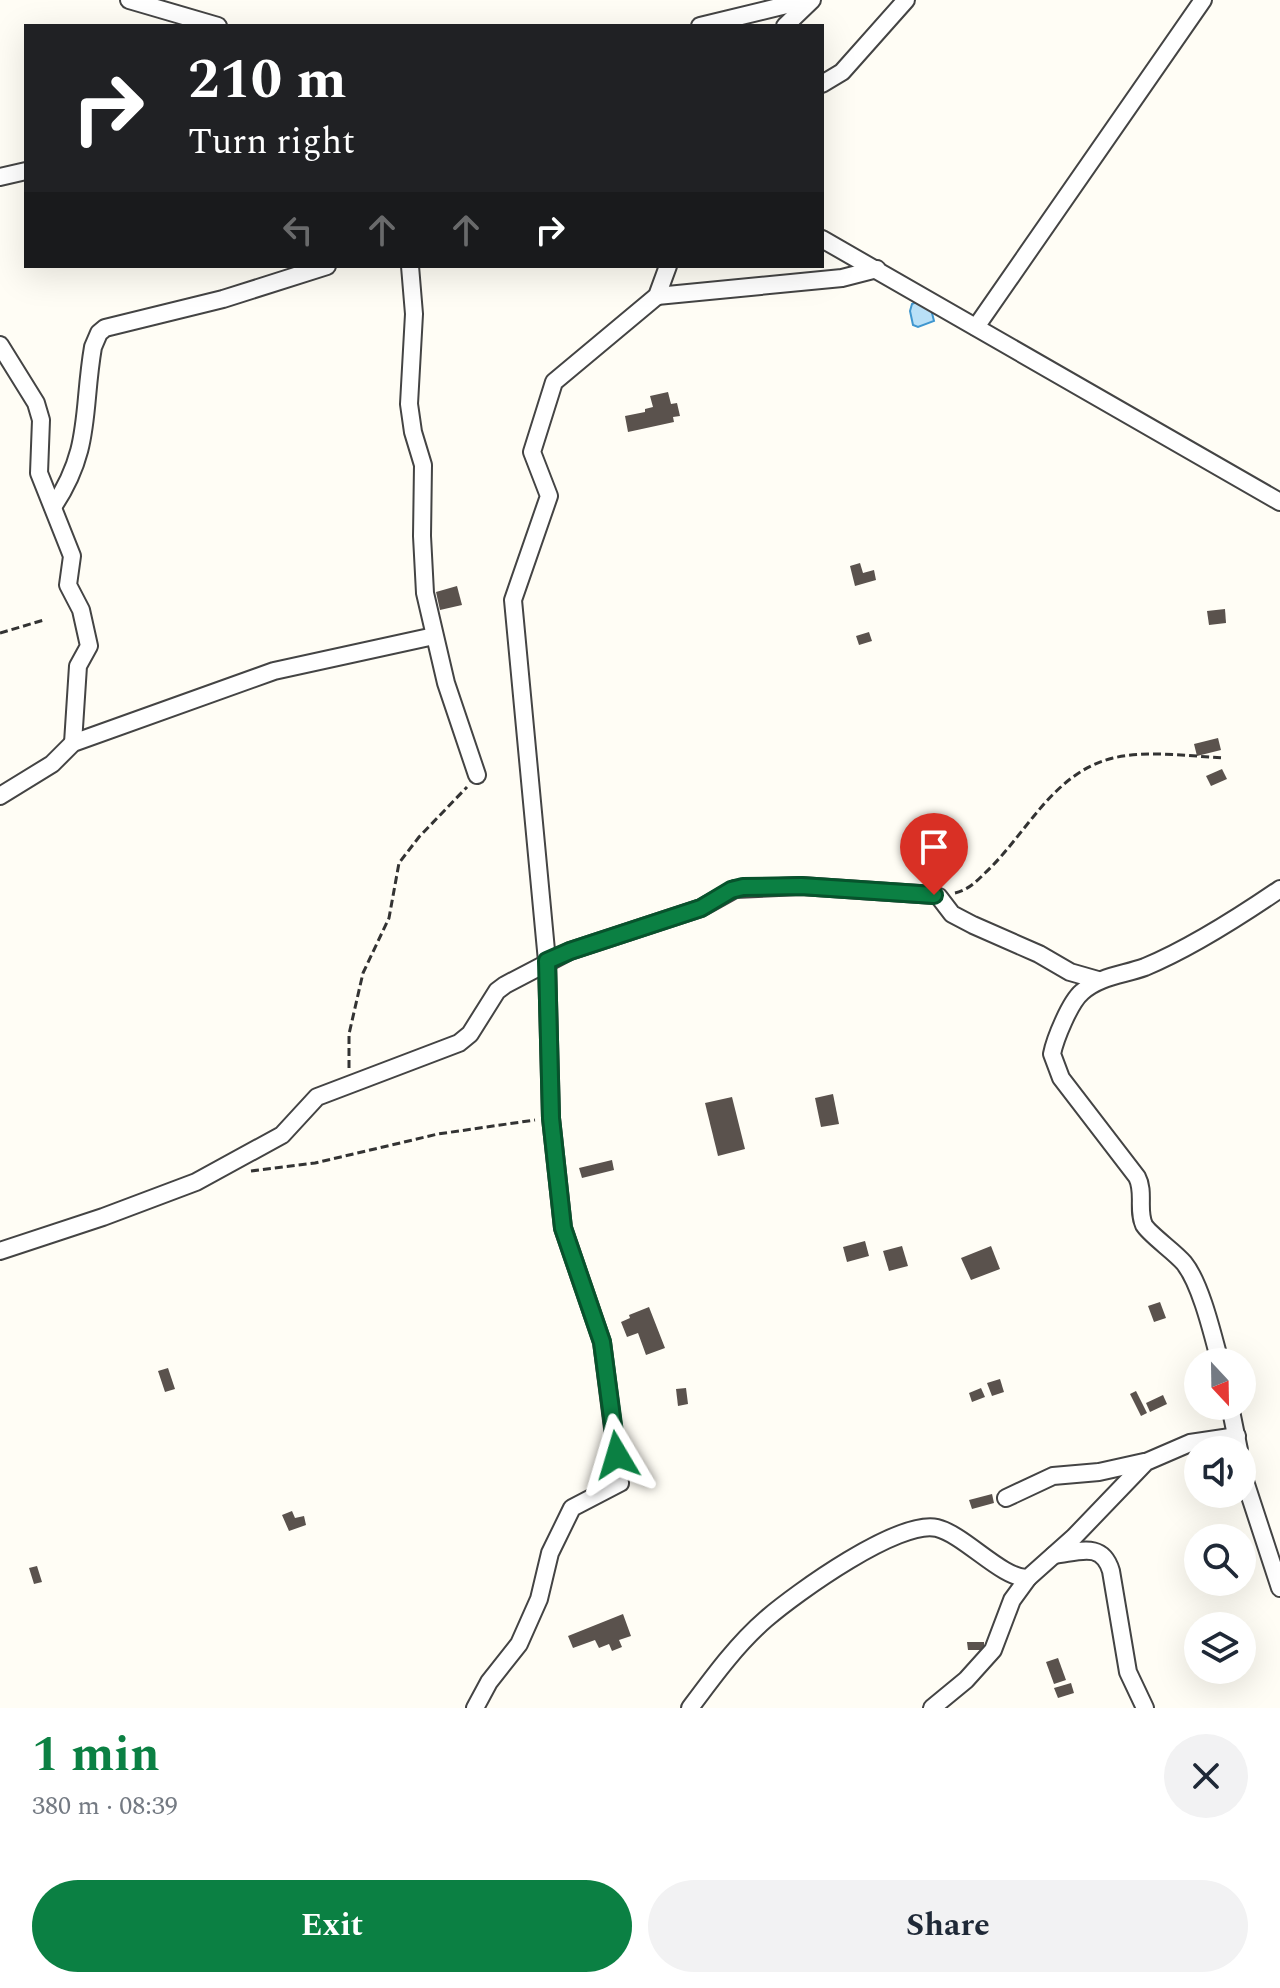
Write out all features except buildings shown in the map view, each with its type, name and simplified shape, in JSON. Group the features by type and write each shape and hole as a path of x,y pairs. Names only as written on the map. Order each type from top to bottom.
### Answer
{"street":[{"path":"129,0 166,18 205,24"},
{"path":"708,24 810,0"},
{"path":"787,24 810,0"},
{"path":"824,83 842,72 906,0"},
{"path":"976,327 1203,0"},
{"path":"0,177 24,171"},
{"path":"824,240 1280,502"},
{"path":"53,507 69,483 81,452 89,370 99,333 116,323 194,307 321,268"},
{"path":"410,268 414,314 409,404 423,465 424,579 446,683 477,775"},
{"path":"475,1708 489,1682 519,1644 539,1599 550,1553 572,1508 620,1483 602,1342 563,1228 551,1118 547,961 513,600 549,496 532,452 554,382 657,296 667,268"},
{"path":"657,296 842,278 877,269"},
{"path":"2,352 36,403 41,420 39,473 72,556 68,585 81,610 89,646 78,666 73,743"},
{"path":"0,796 52,764 73,743 274,671 434,636"},
{"path":"0,1251 196,1182 282,1135 317,1097 459,1043 470,1034 497,991 547,961 701,908 731,890 743,887 814,887 939,897 948,911 963,920 1039,954 1070,972 1098,980"},
{"path":"1215,1348 1190,1271 1166,1244 1146,1229 1142,1191 1137,1177 1056,1070 1052,1054 1080,993 1098,980 1144,967 1237,917 1280,889"},
{"path":"1006,1498 1053,1476 1099,1472 1146,1462 1184,1445"},
{"path":"932,1708 966,1680 993,1650 1012,1600 1028,1578 1146,1462"},
{"path":"1254,1508 1280,1588"},
{"path":"690,1708 721,1668 767,1619 827,1576 904,1530 922,1527 948,1532 1016,1576 1028,1578"},
{"path":"1054,1555 1096,1551 1106,1558 1111,1571 1128,1672 1145,1708"}],"path":[{"path":"0,633 44,620"},
{"path":"939,897 972,885 995,864 1049,797 1085,770 1111,759 1141,754 1224,758"},
{"path":"350,1084 349,1034 363,973 389,918 399,863 477,775"},
{"path":"251,1171 315,1163 438,1134 551,1118"}],"water":[{"path":"922,299 929,301 934,321 918,327 913,325 910,311 912,304"}],"route":[{"path":"617,1455 602,1342 563,1228 551,1118 547,961 701,908 731,890 743,887 801,886 934,895"}]}
